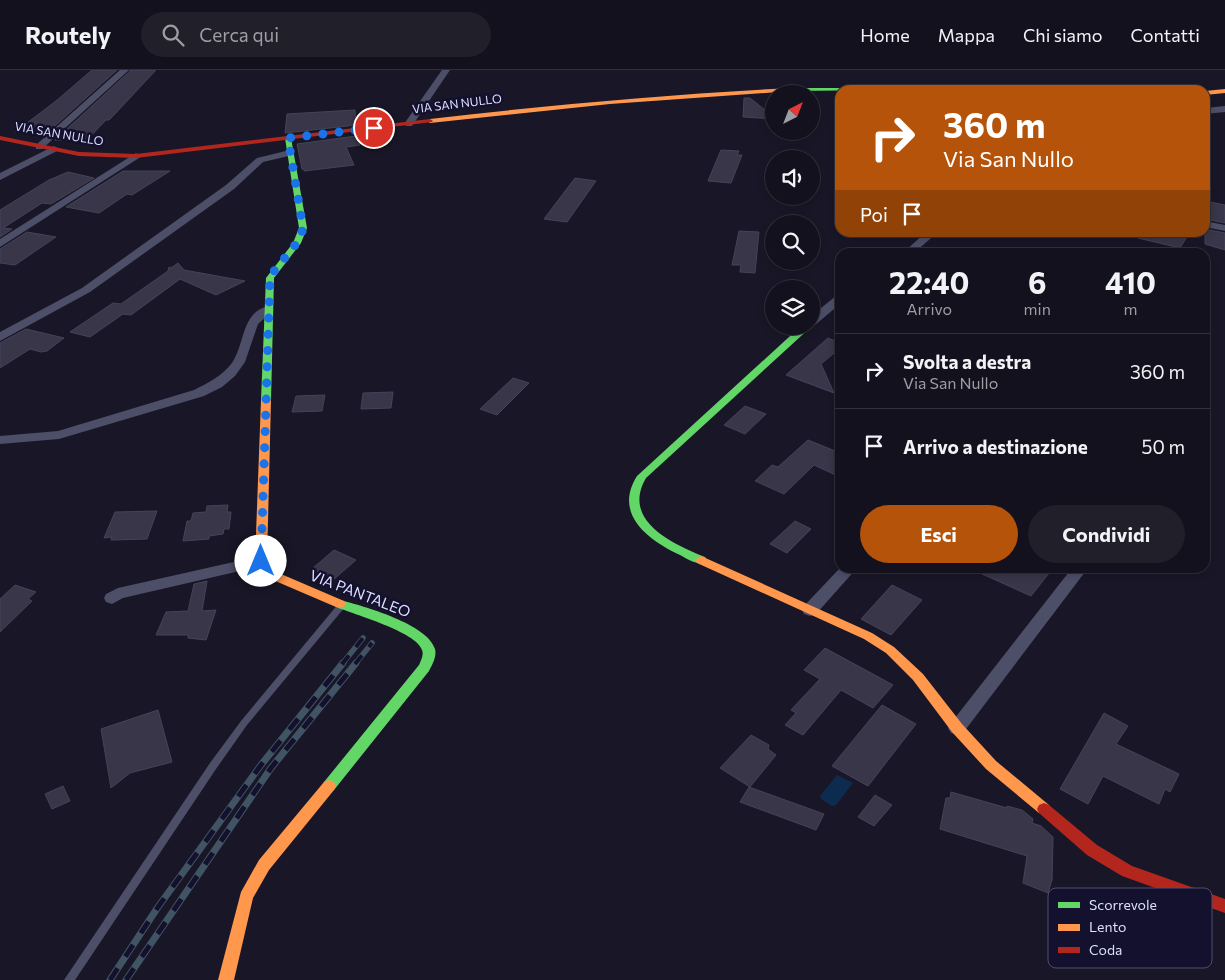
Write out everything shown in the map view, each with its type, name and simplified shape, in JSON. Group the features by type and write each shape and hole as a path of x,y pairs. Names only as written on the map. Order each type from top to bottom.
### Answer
{"street":[{"path":"40,146 125,70"},
{"path":"409,124 446,70"},
{"name":"VIA SAN NULLO","path":"0,138 95,155 136,156 595,102 716,92 835,91"},
{"path":"1210,92 1225,91"},
{"path":"1210,110 1225,109"},
{"path":"112,598 118,594 261,561 270,278 274,270 294,248 301,237 303,228 288,138"},
{"path":"0,177 54,149"},
{"path":"0,337 86,290 230,187 260,160 290,153"},
{"path":"0,244 136,156"},
{"path":"1210,225 1225,228"},
{"path":"914,248 927,237"},
{"path":"820,315 835,302"},
{"path":"0,440 59,435 131,415 199,393 217,384 230,374 239,362 253,322 268,310"},
{"path":"798,335 642,476 634,495 637,512 656,537 674,548 868,636 890,650 918,677 957,728 991,765 1092,850 1127,871 1175,888"},
{"name":"VIA PANTALEO","path":"226,980 246,896 264,865 424,668 429,652 427,644 415,632 342,605 270,574 261,561"},
{"path":"810,610 844,573"},
{"path":"957,728 1076,573"},
{"path":"1212,901 1225,906"}],"lane":[{"path":"69,980 212,766 244,723 342,605"}],"water":[{"path":"837,775 853,783 836,805 832,806 821,799 820,796"}],"building":[{"path":"92,70 117,70 47,133 15,132 56,101"},
{"path":"131,70 156,70 114,115 109,120 106,120 86,141 55,140"},
{"path":"744,98 750,98 765,110 765,118 743,117"},
{"path":"355,110 356,125 285,133 287,114"},
{"path":"356,136 360,145 346,147 354,165 304,171 302,169 297,144"},
{"path":"721,150 739,151 737,155 742,155 731,183 708,181"},
{"path":"123,171 170,171 132,195 127,194 99,213 66,207"},
{"path":"68,172 94,178 51,204 42,203 3,228 12,229 0,237 0,210 49,180"},
{"path":"575,178 596,181 567,222 544,219"},
{"path":"1210,202 1225,205 1225,223 1210,220"},
{"path":"1210,230 1225,233 1225,250 1205,244 1205,237 1210,237"},
{"path":"739,231 759,232 755,273 740,272 741,265 732,265"},
{"path":"27,232 56,237 15,265 0,263 0,249"},
{"path":"1138,237 1187,237 1180,248"},
{"path":"178,263 184,270 245,281 216,295 180,279 131,315 123,314 90,337 70,332 113,303 121,304 168,271 169,267 171,268"},
{"path":"26,329 64,338 47,351 41,352 30,349 0,368 0,343"},
{"path":"828,338 835,341 835,352 821,364 834,393 786,375"},
{"path":"513,378 529,383 497,415 480,409"},
{"path":"393,392 391,408 361,409 363,393"},
{"path":"325,395 322,411 292,412 296,396"},
{"path":"745,406 766,414 745,434 724,425"},
{"path":"808,440 835,451 835,475 814,465 784,494 755,481 772,465 778,467"},
{"path":"228,505 227,512 231,512 229,529 224,529 223,534 209,536 209,539 183,541 187,521 191,521 193,513 206,512 207,506"},
{"path":"157,511 147,539 111,540 112,537 104,538 115,512"},
{"path":"795,521 811,529 787,553 770,544"},
{"path":"334,550 356,560 333,580 313,568"},
{"path":"980,573 1049,573 1031,596"},
{"path":"207,581 202,611 216,610 206,640 188,638 188,635 156,635 166,612 188,611 194,584"},
{"path":"15,585 36,592 28,599 32,601 0,632 0,599"},
{"path":"892,585 922,600 891,635 861,619"},
{"path":"825,648 893,685 873,708 841,690 803,735 785,725 796,713 791,710 820,679 804,670"},
{"path":"882,705 916,724 868,786 832,766"},
{"path":"158,710 172,762 130,773 111,788 101,729"},
{"path":"1104,713 1128,726 1116,744 1179,774 1170,792 1165,789 1159,804 1103,776 1088,804 1060,789"},
{"path":"751,735 769,745 768,749 776,755 750,787 720,768"},
{"path":"63,786 70,801 52,809 45,794"},
{"path":"749,787 824,814 816,830 740,802"},
{"path":"951,792 1007,808 1007,806 1022,810 1033,819 1032,823 1041,826 1053,837 1052,880 1048,893 1023,883 1027,856 940,829 946,798 950,798"},
{"path":"875,795 892,805 874,826 858,817"}],"railway":[{"path":"342,664 363,638"},
{"path":"355,664 372,643"},
{"path":"110,980 158,907 261,765 343,663"},
{"path":"126,980 271,768 356,663"}],"traffic: fast":[{"path":"820,90 835,90"},
{"path":"266,400 270,278 297,243 303,228 288,138"},
{"path":"701,560 667,544 646,528 634,507 636,487 642,476 797,335"},
{"path":"329,786 424,668 429,654 427,646 422,639 413,633 388,621 340,604"}],"traffic: slow":[{"path":"430,121 610,102 765,91"},
{"path":"1210,92 1225,91"},
{"path":"266,400 261,561 270,574 340,604"},
{"path":"701,560 868,636 890,650 918,677 957,728 991,765 1044,809"},
{"path":"226,980 246,897 264,865 329,786"}],"traffic: jam":[{"path":"0,138 79,154 136,156 430,121"},
{"path":"1044,809 1092,850 1127,871 1175,888"},
{"path":"1212,901 1225,906"}],"route":[{"path":"261,561 270,278 274,270 294,248 301,237 303,228 288,138 374,128"}]}
